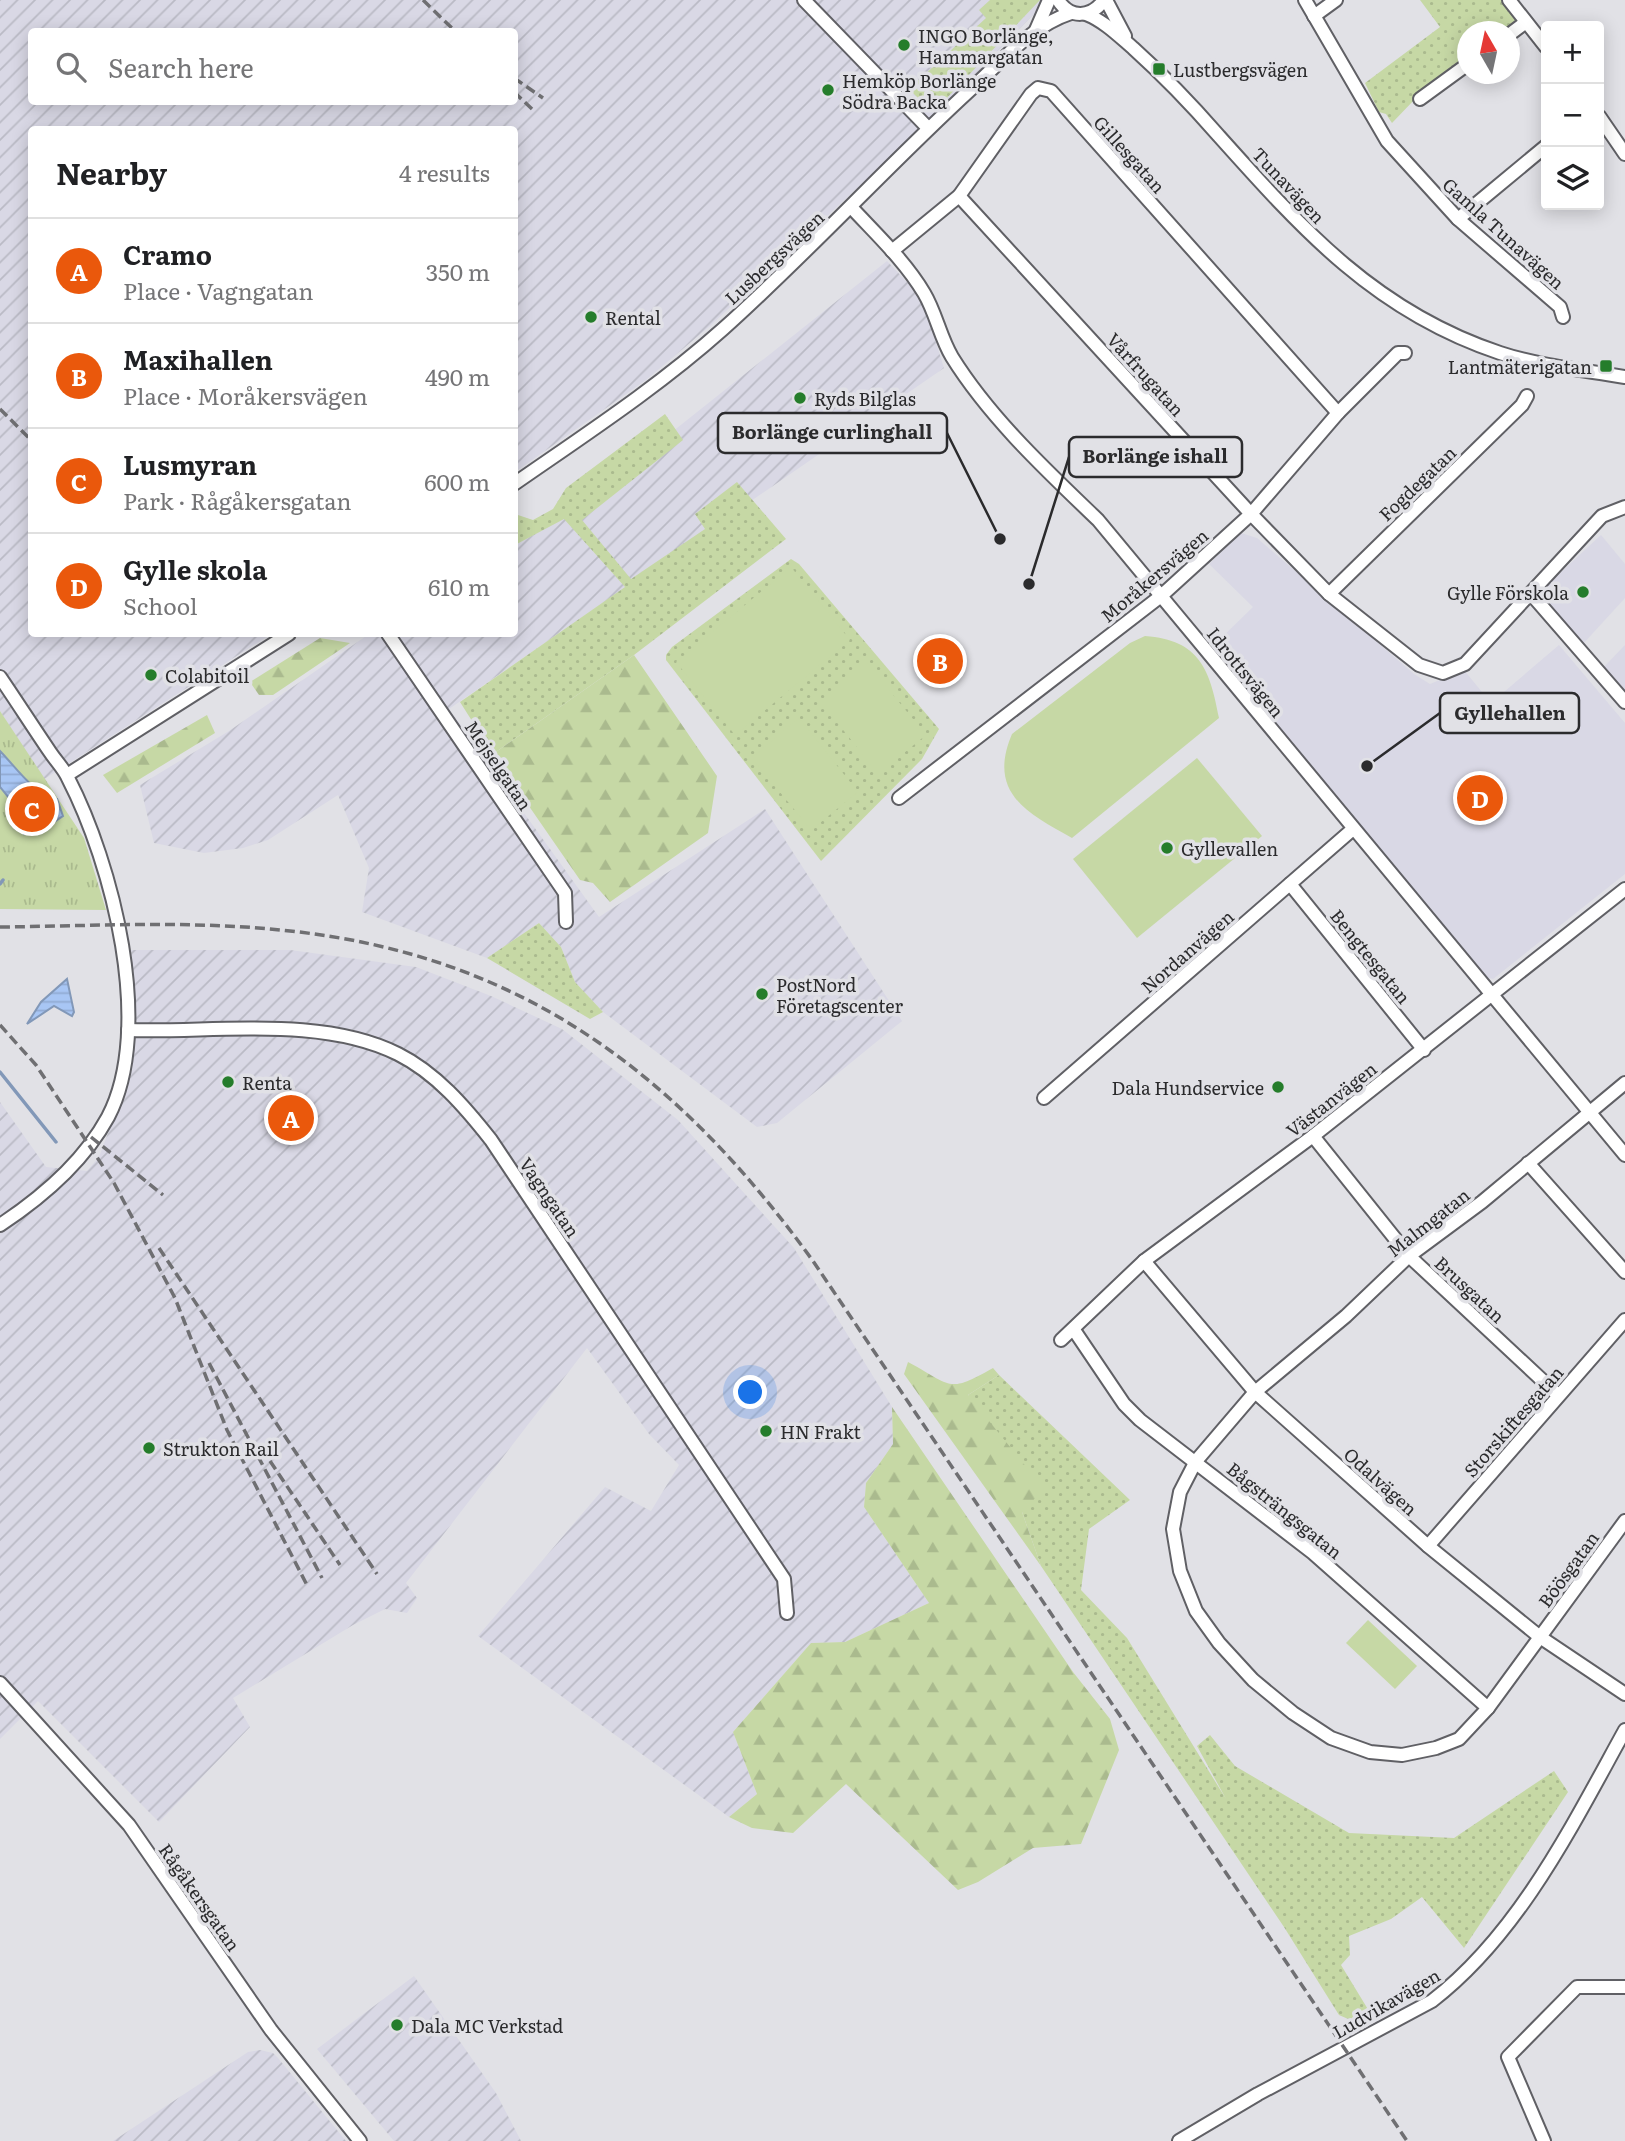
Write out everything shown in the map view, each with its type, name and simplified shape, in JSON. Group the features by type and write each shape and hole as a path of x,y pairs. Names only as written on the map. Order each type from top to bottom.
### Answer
{"street":[{"path":"804,0 928,128"},
{"name":"Lusbergsvägen","path":"1036,30 1049,0"},
{"path":"1058,0 1071,13 1086,14 1105,0"},
{"name":"Tunavägen","path":"1105,0 1135,50"},
{"name":"Gamla Tunavägen","path":"1304,0 1387,141 1458,219 1560,307 1563,317"},
{"path":"1314,16 1336,0"},
{"path":"1509,0 1541,41"},
{"name":"Lusbergsvägen","path":"518,481 661,382 724,328 851,207 928,128 1036,30 1071,13"},
{"name":"Tunavägen","path":"1086,14 1116,33 1159,69 1269,192 1325,249 1395,305 1432,326 1503,354 1625,377"},
{"path":"1520,26 1526,22"},
{"path":"1420,99 1457,72"},
{"name":"Gillesgatan","path":"892,251 959,196 1031,94 1038,88 1051,91 1338,413"},
{"path":"1604,123 1625,154"},
{"path":"1458,219 1545,147"},
{"name":"Vårfrugatan","path":"959,196 1251,514 1329,594 1419,665 1443,673 1465,664 1532,595"},
{"name":"Idrottsvägen","path":"851,207 892,251 923,290 936,314 950,355 971,383 1029,454 1098,520 1491,997 1625,1155"},
{"name":"Tunavägen","path":"1432,326 1503,350 1625,369"},
{"name":"Moråkersvägen","path":"899,798 1161,596 1251,514 1338,413 1398,352 1405,353"},
{"name":"Fogdegatan","path":"1329,594 1522,405 1527,396"},
{"path":"1625,507 1602,516 1532,595 1625,702"},
{"path":"67,775 284,637"},
{"name":"Mejselgatan","path":"390,637 565,893 566,922"},
{"path":"0,677 67,775 112,888 125,974 128,1030 123,1075 108,1117 59,1180 0,1225"},
{"name":"Nordanvägen","path":"1044,1098 1353,829"},
{"name":"Bengtesgatan","path":"1290,884 1424,1049"},
{"name":"Västanvägen","path":"1061,1340 1144,1261 1312,1136 1491,997 1625,888"},
{"name":"Vagngatan","path":"128,1030 328,1034 377,1045 400,1055 459,1101 491,1140 784,1579 787,1613"},
{"name":"Malmgatan","path":"1196,1461 1255,1392 1346,1316 1409,1256 1482,1202 1625,1083"},
{"name":"Brusgatan","path":"1312,1136 1409,1256 1558,1395"},
{"path":"1528,1163 1625,1272"},
{"name":"Odalvägen","path":"1144,1261 1255,1392 1429,1546 1540,1637 1625,1694"},
{"name":"Storskiftesgatan","path":"1429,1546 1625,1320"},
{"name":"Bågsträngsgatan","path":"1074,1330 1124,1404 1140,1420 1313,1553 1488,1708"},
{"name":"Böösgatan","path":"1196,1461 1180,1492 1173,1529 1180,1571 1196,1611 1219,1643 1253,1680 1293,1713 1331,1738 1370,1752 1402,1755 1436,1748 1460,1739 1488,1708 1625,1521"},
{"name":"Rågåkersgatan","path":"0,1683 129,1825 271,2030 360,2141"},
{"name":"Ludvikavägen","path":"1179,2141 1258,2094 1432,2001 1456,1982 1482,1957 1517,1910 1580,1812 1625,1731"},
{"path":"1544,2141 1508,2057 1577,1987 1625,1987"}],"shaded area":[{"path":"0,0 1043,0 1037,11 934,116 710,326 646,380 518,470 518,126 28,126 28,637 266,637 43,780 0,711"},
{"path":"887,261 922,298 944,368 449,709 599,917 765,809 902,1021 777,1123 757,1127 603,1012 575,982 561,947 539,923 487,958 362,912 369,868 338,795 268,840 243,848 204,853 154,843 140,785 229,731 365,637 518,637 518,543 564,518"},
{"path":"1241,533 1257,538 1414,674 1430,684 1464,670 1491,703 1559,645 1625,723 1625,874 1493,979 1485,977 1215,655 1217,642 1253,607 1209,564"},
{"name":"Gylle Förskola","path":"1601,535 1625,564 1625,598 1582,645 1540,596 1543,589"},
{"path":"1625,645 1625,692 1604,667"},
{"path":"131,950 290,950 416,967 491,996 562,1029 678,1120 794,1248 892,1407 893,1444 866,1483 864,1507 929,1603 845,1642 811,1643 733,1732 757,1794 729,1817 478,1636 605,1487 651,1511 679,1465 649,1434 587,1348 406,1583 417,1598 407,1613 385,1609 353,1625 233,1698 250,1727 159,1822 38,1701 0,1739 0,1102 46,1167 87,1171 99,1157 128,1080 136,1018"},
{"path":"414,1976 496,2093 521,2141 394,2141 317,2049"},
{"path":"260,2050 273,2053 278,2058 346,2141 113,2141 248,2052"}],"green space":[{"path":"990,0 1040,0 945,100 933,106 923,103 909,89 986,18 979,10"},
{"path":"1420,0 1502,0 1519,21 1457,21 1457,67 1416,98 1392,123 1386,114 1379,112 1365,83 1440,27"},
{"path":"665,414 683,440 582,520 631,579 705,529 695,514 737,482 786,539 634,655 493,754 460,702 625,587 564,519 518,543 518,515 533,520 553,509 566,488"},
{"path":"791,559 799,564 939,729 922,759 821,861 666,660 672,647"},
{"path":"791,567 850,640 735,735 676,662"},
{"path":"1145,636 1178,644 1199,660 1211,686 1219,718 1072,838 1027,810 1008,786 1004,772 1012,734 1130,643"},
{"path":"320,638 350,643 273,695 259,695 250,682"},
{"path":"634,655 717,776 708,833 610,902 593,883 580,880 493,754"},
{"path":"867,663 926,735 878,774 821,702"},
{"path":"0,711 84,838 106,910 0,909"},
{"path":"207,715 215,733 117,793 103,775"},
{"path":"799,718 858,792 811,830 752,758"},
{"name":"Gyllevallen","path":"1197,758 1262,836 1137,938 1073,859"},
{"path":"539,923 561,947 575,982 603,1012 590,1019 487,958"},
{"path":"908,1362 950,1384 967,1381 993,1368 999,1375 968,1395 1044,1489 1022,1512 1041,1566 904,1374"},
{"path":"999,1375 1130,1500 1089,1529 1081,1590 1127,1638 1226,1799 1197,1746 1210,1735 1235,1766 1349,1833 1454,1838 1554,1771 1568,1792 1464,1948 1422,1897 1391,1919 1349,1936 1350,1955 1341,1965 1369,2011 1355,2019 1339,2015 1284,1927 1041,1566 1022,1512 968,1395"},
{"path":"892,1407 1073,1672 1110,1719 1119,1750 1081,1844 1033,1848 978,1882 958,1890 846,1784 793,1833 752,1828 729,1817 757,1794 733,1732 811,1643 845,1642 929,1603 864,1507 866,1483 893,1444"},
{"path":"1368,1620 1417,1666 1395,1689 1346,1643"}],"water":[{"path":"0,751 33,787 57,799 63,816 40,831 24,834 14,804 0,787"},
{"path":"67,979 74,1012 72,1016 54,1006 27,1024 41,1002"}],"waterway":[{"path":"0,884 3,880"},
{"path":"0,1072 56,1142"}],"railway":[{"path":"423,0 452,28"},
{"path":"518,81 543,98"},
{"path":"518,96 532,109"},
{"path":"0,409 28,437"},
{"path":"0,927 145,924 218,926 290,931 374,945 452,967 523,998 589,1036 650,1082 708,1135 762,1195 813,1261 1407,2141"},
{"path":"0,1025 36,1065 114,1183 175,1298 227,1430 308,1587"},
{"path":"91,1137 163,1195"},
{"path":"159,1248 377,1574"},
{"path":"209,1363 322,1578"},
{"path":"270,1461 340,1565"}],"place":[{"name":"INGO Borlänge, Hammargatan","path":"904,45"},
{"name":"Lustbergsvägen","path":"1159,69"},
{"name":"Hemköp Borlänge Södra Backa","path":"828,90"},
{"name":"Rental","path":"591,317"},
{"name":"Lantmäterigatan","path":"1606,366"},
{"name":"Ryds Bilglas","path":"800,398"},
{"name":"Borlänge curlinghall","path":"1000,539"},
{"name":"Borlänge ishall","path":"1029,584"},
{"name":"Gylle Förskola","path":"1583,592"},
{"name":"Maxihallen","path":"940,661"},
{"name":"Colabitoil","path":"151,675"},
{"name":"Gyllehallen","path":"1367,766"},
{"name":"Gylle skola","path":"1480,798"},
{"name":"Lusmyran","path":"32,809"},
{"name":"Gyllevallen","path":"1167,848"},
{"name":"PostNord Företagscenter","path":"762,994"},
{"name":"Renta","path":"228,1082"},
{"name":"Dala Hundservice","path":"1278,1087"},
{"name":"Cramo","path":"291,1118"},
{"name":"HN Frakt","path":"766,1431"},
{"name":"Strukton Rail","path":"149,1448"},
{"name":"Dala MC Verkstad","path":"397,2025"}]}
